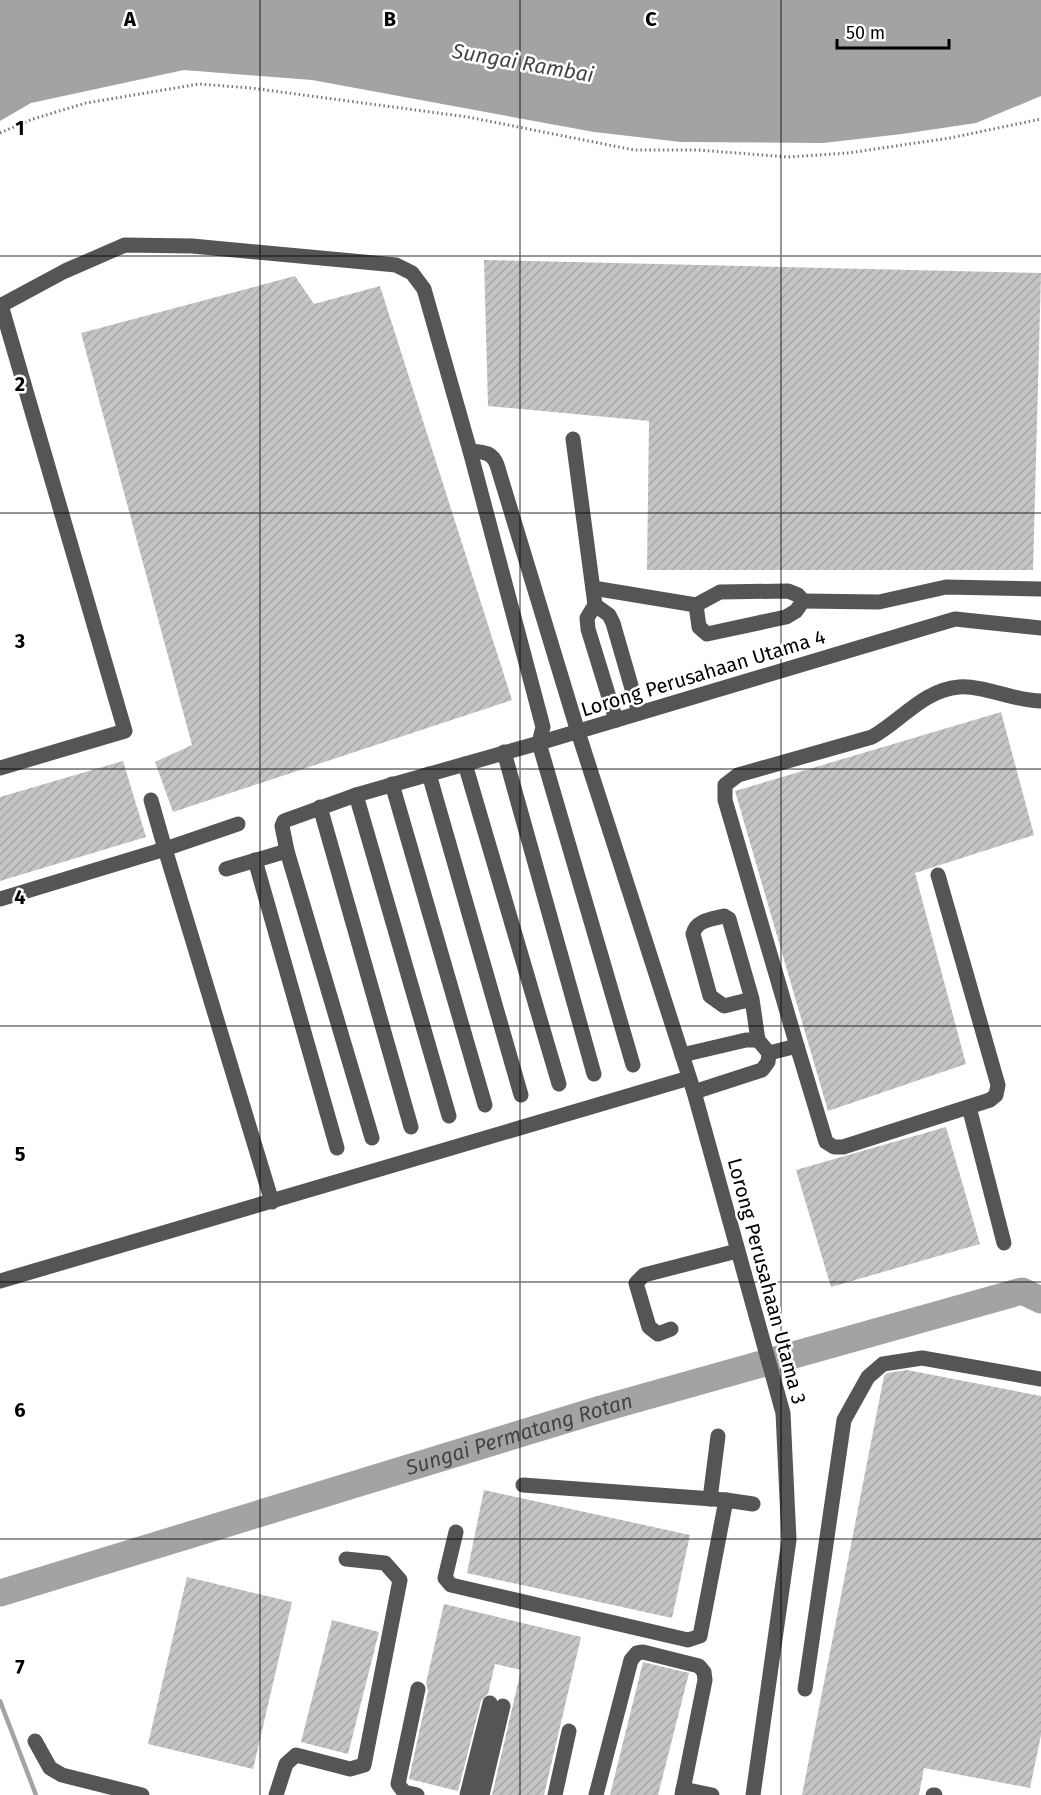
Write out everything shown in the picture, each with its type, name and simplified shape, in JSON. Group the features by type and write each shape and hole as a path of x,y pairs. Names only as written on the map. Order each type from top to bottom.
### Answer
{"street":[{"path":"0,768 124,731 1,305 65,270 125,245 192,246 396,265 412,273 424,289 540,714 543,727 539,742 633,1065"},
{"path":"573,439 595,605 587,618 588,629 616,720"},
{"path":"372,1138 287,851 282,826 284,821 392,784 578,732 494,457 487,452 470,451"},
{"path":"802,601 879,602 946,587 1041,589"},
{"path":"593,588 696,605 720,592 788,591 798,595 802,601"},
{"path":"696,605 699,627 707,634 786,617 796,611 802,601"},
{"path":"595,605 609,615 613,623 639,713"},
{"name":"Lorong Perusahaan Utama 4","path":"688,1073 578,732 955,619 1041,628"},
{"path":"938,875 998,1085 996,1095 990,1100 969,1107 843,1147 834,1147 826,1142 797,1046 725,800 725,785 738,775 872,737 935,693 960,687 1041,700"},
{"path":"504,752 594,1074"},
{"path":"465,764 559,1084"},
{"path":"429,774 521,1095"},
{"path":"392,784 484,1106"},
{"path":"356,795 449,1116"},
{"path":"151,800 272,1202"},
{"path":"320,807 411,1127"},
{"path":"0,898 165,849 238,824"},
{"path":"226,869 287,851"},
{"path":"255,860 337,1148"},
{"path":"688,1073 762,1070 768,1062 769,1053 758,1040 752,999 729,919 724,916 700,922 694,927 693,934 710,996 724,1006 752,999"},
{"path":"0,1281 272,1202 688,1073 746,1040 758,1040"},
{"path":"769,1053 797,1046"},
{"name":"Lorong Perusahaan Utama 3","path":"688,1073 783,1413 789,1540 753,1795"},
{"path":"969,1107 1004,1243"},
{"path":"671,1329 658,1334 650,1327 636,1283 645,1275 737,1251"},
{"path":"805,1689 844,1420 868,1377 883,1364 922,1358 1041,1379"},
{"path":"710,1499 717,1436"},
{"path":"523,1485 753,1504"},
{"path":"456,1532 445,1578 451,1585 688,1641 700,1636 726,1500"},
{"path":"276,1795 286,1764 296,1755 350,1769 364,1765 400,1580 385,1563 346,1559"},
{"path":"596,1795 631,1660 637,1653 644,1652 699,1666 704,1672 705,1680 682,1792 712,1795"},
{"path":"417,1795 404,1792 398,1784 418,1689"},
{"path":"467,1795 496,1705 482,1795"},
{"path":"555,1795 569,1731"},
{"path":"35,1741 50,1768 62,1775 142,1795"}],"path":[{"path":"0,133 33,119 86,103 200,84 251,88 468,117 634,150 698,150 788,157 848,153 950,138 1041,119"}],"water":[{"name":"Sungai Rambai","path":"0,0 1041,0 1041,96 976,123 902,134 823,143 681,142 594,132 312,80 184,70 31,103 0,121"}],"building":[{"path":"484,260 1041,273 1033,570 647,570 649,421 488,406"},
{"path":"295,276 314,304 380,286 512,700 173,812 155,762 192,745 81,333"},
{"path":"1001,712 1034,835 915,873 966,1064 828,1111 735,791"},
{"path":"123,761 146,837 0,881 0,797"},
{"path":"946,1127 980,1244 831,1287 796,1170"},
{"path":"907,1370 1041,1396 1041,1735 1030,1788 924,1768 919,1795 802,1795 884,1376 887,1373"},
{"path":"484,1490 690,1535 672,1618 467,1573"},
{"path":"187,1577 292,1602 253,1769 148,1744"},
{"path":"444,1604 581,1637 544,1795 492,1795 521,1670 495,1664 488,1694 481,1701 458,1791 409,1779 428,1691 426,1683"},
{"path":"332,1620 379,1632 348,1754 301,1742"},
{"path":"643,1662 689,1673 658,1795 610,1795"}],"waterway":[{"name":"Sungai Permatang Rotan","path":"0,1593 601,1409 1022,1291 1041,1300"},
{"path":"0,1701 36,1795"}]}
